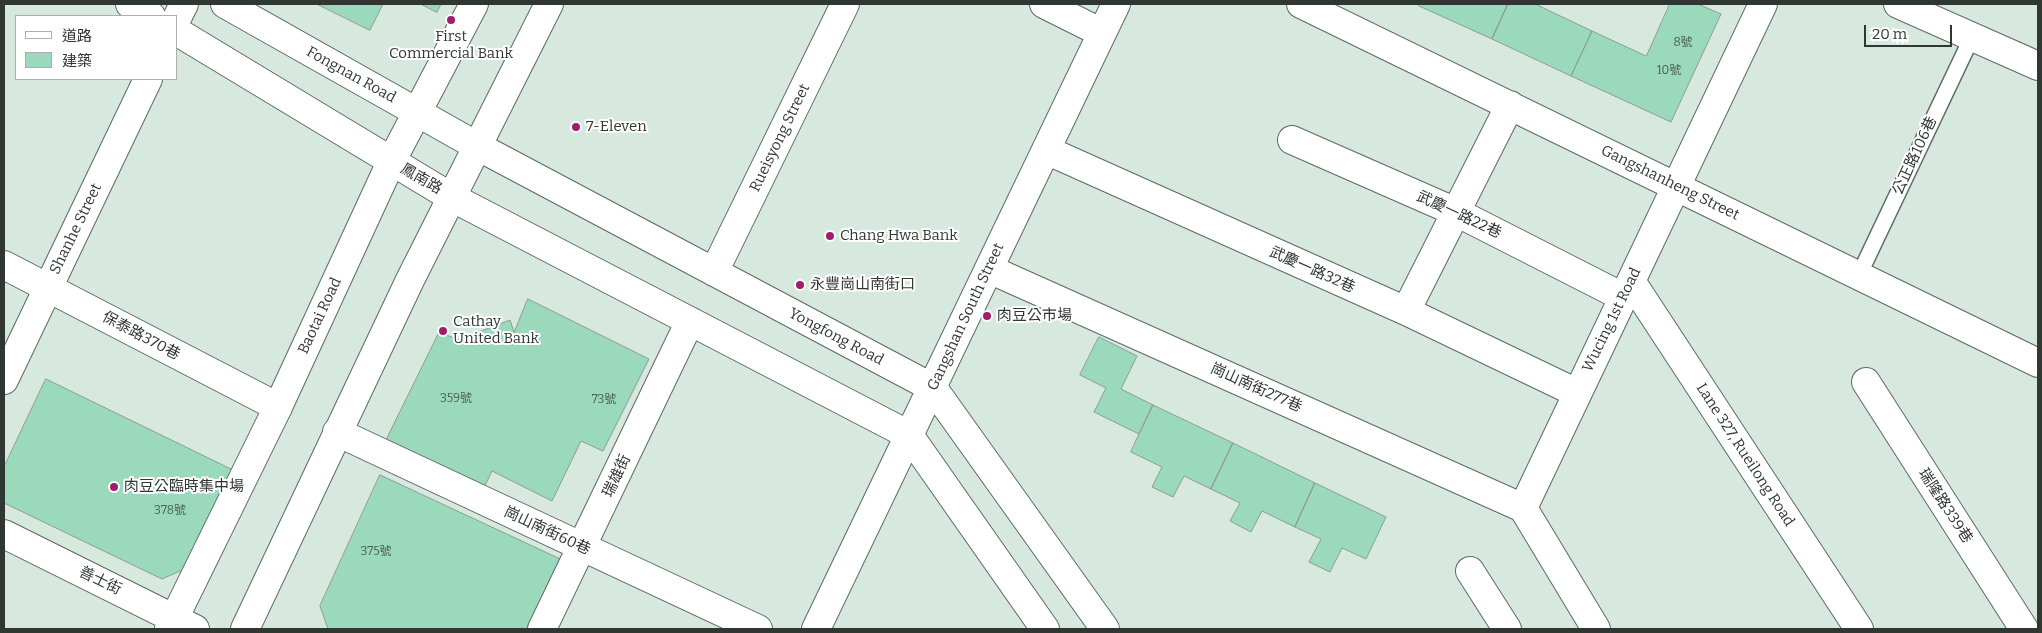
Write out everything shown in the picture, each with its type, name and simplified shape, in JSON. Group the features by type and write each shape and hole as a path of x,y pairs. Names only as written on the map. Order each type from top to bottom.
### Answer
{"street":[{"path":"130,4 149,15"},
{"path":"178,16 184,4"},
{"name":"Fongnan Road","path":"225,4 477,146"},
{"name":"Baotai Road","path":"179,625 391,162 474,4"},
{"path":"245,629 337,432 451,197 549,4"},
{"name":"Rueisyong Street","path":"714,272 845,4"},
{"path":"1044,4 1102,33"},
{"name":"Gangshan South Street","path":"816,629 1116,4"},
{"name":"Gangshanheng Street","path":"1301,4 2038,363"},
{"name":"Wucing 1st Road","path":"1523,508 1763,4"},
{"path":"1912,7 1972,37 2038,66"},
{"path":"178,32 391,162"},
{"name":"Shanhe Street","path":"4,380 148,80"},
{"path":"1406,311 1510,105"},
{"name":"武慶一路22巷","path":"1292,140 1627,289"},
{"name":"Yongfong Road","path":"477,146 933,388 1105,629"},
{"name":"武慶一路32巷","path":"1046,150 1406,311 1577,393"},
{"name":"鳳南路","path":"391,162 451,197"},
{"path":"451,197 909,435 1045,629"},
{"name":"保泰路370巷","path":"4,265 278,407"},
{"name":"崗山南街277巷","path":"989,268 1523,508"},
{"name":"Lane 327, Rueilong Road","path":"1627,289 1858,629"},
{"name":"瑞雄街","path":"542,629 690,321"},
{"name":"瑞隆路339巷","path":"1866,382 2024,629"},
{"name":"崗山南街60巷","path":"337,432 758,629"},
{"path":"1523,508 1596,629"},
{"name":"善士街","path":"4,534 179,625"},
{"path":"1470,571 1507,629"}],"lane":[{"name":"公正路106巷","path":"1859,276 1972,37"}],"building":[{"path":"317,4 383,4 370,30"},
{"path":"421,4 441,4 437,12"},
{"path":"1420,4 1508,4 1492,39 1419,6"},
{"path":"1508,4 1535,4 1592,31 1571,76 1492,39"},
{"path":"1670,4 1698,4 1721,14 1671,122 1571,76 1592,31 1646,56"},
{"path":"528,299 649,359 603,451 581,441 552,501 492,471 481,494 382,448 439,332 464,342 480,345 476,333 510,320 514,332"},
{"path":"1099,337 1137,356 1121,389 1153,405 1139,434 1094,412 1106,388 1080,375"},
{"name":"肉豆公臨時集中場","path":"46,379 233,470 187,568 162,579 4,503 4,467"},
{"path":"1153,405 1233,443 1211,489 1184,476 1173,497 1152,487 1162,467 1131,452"},
{"path":"1233,443 1315,483 1295,527 1262,511 1251,532 1230,521 1240,503 1211,489"},
{"path":"380,475 571,564 538,629 328,629 320,606"},
{"path":"1315,483 1386,517 1366,559 1342,548 1330,572 1309,562 1321,539 1295,527"}],"place":[{"name":"First Commercial Bank","path":"451,20"},
{"name":"7-Eleven","path":"576,127"},
{"name":"Chang Hwa Bank","path":"830,236"},
{"name":"永豐崗山南街口","path":"800,285"},
{"name":"肉豆公市場","path":"987,316"},
{"name":"Cathay United Bank","path":"443,331"},
{"name":"肉豆公臨時集中場","path":"114,487"}]}
